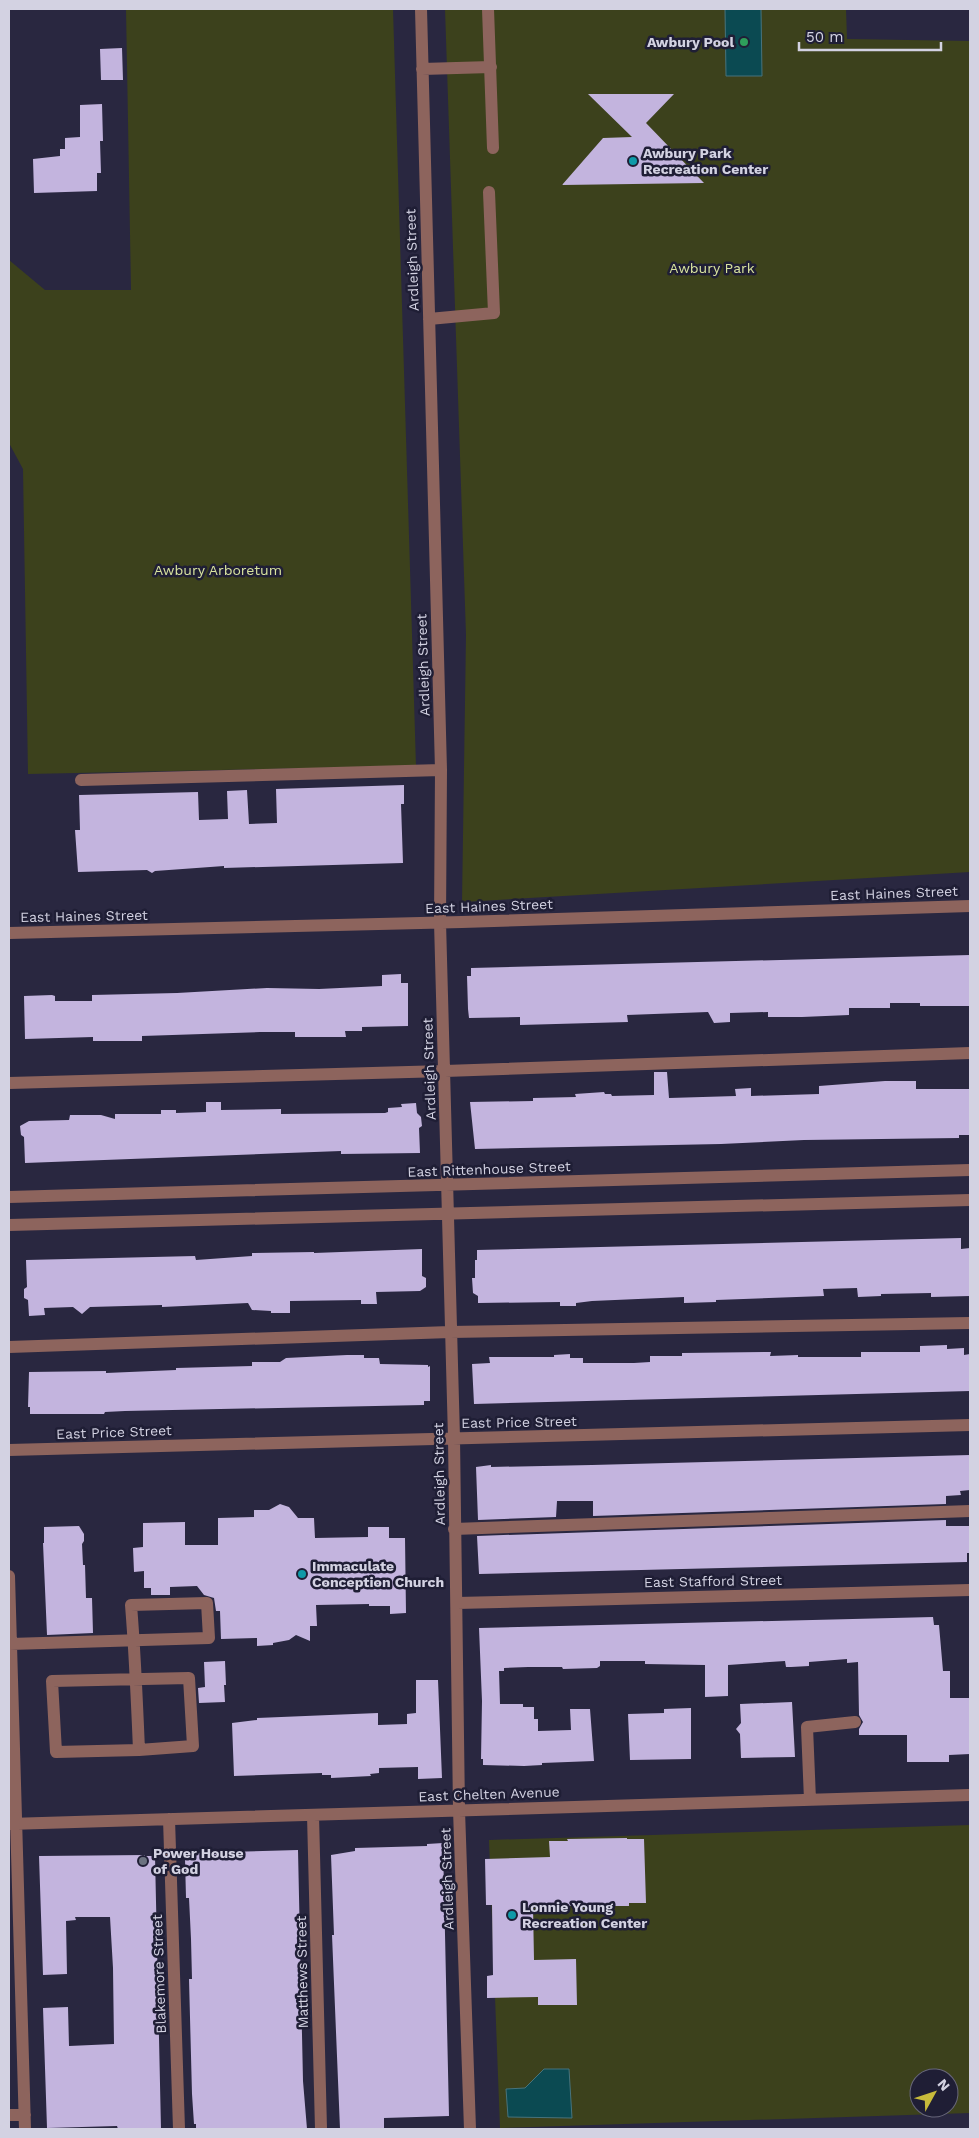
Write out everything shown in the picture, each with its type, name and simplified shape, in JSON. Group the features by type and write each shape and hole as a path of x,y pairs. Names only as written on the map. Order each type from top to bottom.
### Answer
{"street":[{"name":"Ardleigh Street","path":"421,9 441,770 440,922 454,1438 460,1810 470,2129"},
{"path":"488,9 493,148"},
{"path":"422,68 490,67"},
{"path":"429,319 494,313 489,192"},
{"path":"82,780 441,770"},
{"name":"East Haines Street","path":"9,933 970,906"},
{"path":"9,1083 445,1071 970,1053"},
{"name":"East Rittenhouse Street","path":"9,1197 970,1170"},
{"path":"9,1225 970,1200"},
{"path":"9,1347 450,1332 970,1323"},
{"name":"East Price Street","path":"9,1450 970,1425"},
{"path":"454,1529 970,1510"},
{"path":"9,1576 12,1824 25,2129"},
{"name":"East Stafford Street","path":"457,1602 970,1590"},
{"path":"10,1644 134,1640 209,1638 207,1603 131,1605 134,1640 139,1750"},
{"path":"189,1678 193,1746 139,1750 56,1752 52,1680 189,1678"},
{"path":"810,1800 807,1727 855,1722"},
{"name":"East Chelten Avenue","path":"12,1824 970,1795"},
{"name":"Matthews Street","path":"313,1815 322,2129"},
{"name":"Blakemore Street","path":"169,1819 179,2129"},
{"path":"9,2115 25,2115"}],"green space":[{"name":"Awbury Arboretum","path":"126,9 393,9 416,766 28,774 23,469 9,443 9,260 45,290 131,290"},
{"name":"Awbury Park","path":"445,9 846,9 847,39 970,41 970,872 462,902 466,635"},
{"path":"970,1825 970,2113 959,2113 959,2068 909,2068 909,2115 500,2128 489,1840"}],"shaded area":[{"name":"Awbury Pool","path":"725,9 761,9 762,76 726,76"},
{"path":"544,2069 569,2069 572,2118 508,2117 506,2089 525,2088"}],"building":[{"path":"122,48 123,80 101,80 100,49"},
{"name":"Awbury Park Recreation Center","path":"588,94 674,94 646,123 704,183 562,185 603,138 632,137"},
{"path":"102,104 103,141 100,141 101,173 97,173 97,191 34,193 33,159 60,156 60,149 65,149 65,138 80,137 80,105"},
{"path":"404,785 404,804 401,804 403,863 224,868 224,866 155,871 152,873 147,870 78,872 75,830 80,830 79,795 198,792 199,820 228,819 227,791 247,790 249,824 277,823 276,789"},
{"path":"970,955 970,1006 920,1006 920,1003 890,1003 890,1008 849,1008 849,1015 802,1017 768,1017 768,1012 730,1013 730,1022 714,1023 708,1012 627,1015 628,1022 520,1025 520,1017 469,1018 467,976 471,976 471,968"},
{"path":"401,974 401,983 408,983 408,1026 362,1027 362,1031 345,1031 346,1037 295,1037 295,1032 260,1032 142,1036 142,1041 93,1041 93,1037 25,1039 24,996 52,995 55,996 55,1001 92,1001 92,995 267,988 319,989 382,986 382,975"},
{"path":"654,1072 667,1072 669,1098 736,1096 735,1089 751,1088 751,1096 819,1094 819,1086 885,1081 916,1081 916,1089 970,1089 970,1135 959,1135 959,1138 804,1140 721,1144 475,1149 470,1102 533,1101 533,1098 576,1097 575,1094 604,1092 612,1096 654,1095"},
{"path":"206,1102 221,1102 221,1110 281,1109 281,1114 385,1113 388,1112 388,1108 402,1107 401,1104 416,1103 417,1113 421,1117 422,1126 419,1128 420,1153 341,1154 341,1151 25,1163 24,1137 21,1135 20,1126 29,1121 69,1120 70,1115 101,1115 115,1119 115,1114 161,1114 161,1110 176,1110 176,1113 206,1112"},
{"path":"961,1238 961,1249 970,1248 970,1296 931,1297 931,1293 881,1294 881,1296 858,1297 857,1288 823,1289 824,1296 684,1303 684,1297 592,1301 576,1303 576,1306 560,1306 560,1302 478,1303 478,1296 473,1293 472,1278 475,1278 477,1250"},
{"path":"422,1249 422,1276 426,1278 426,1287 420,1291 376,1292 377,1304 361,1304 361,1300 290,1301 290,1313 252,1310 248,1303 162,1307 162,1305 90,1307 82,1314 73,1307 44,1308 45,1315 29,1316 28,1300 24,1298 24,1289 27,1287 26,1260 195,1256 196,1260 252,1256 252,1253"},
{"path":"947,1345 947,1349 964,1348 964,1355 970,1354 970,1391 474,1404 472,1364 490,1363 489,1357 554,1357 554,1355 570,1354 570,1358 583,1358 583,1363 634,1363 650,1362 650,1356 682,1356 682,1353 771,1352 770,1356 861,1357 861,1352 920,1352 920,1346"},
{"path":"364,1355 364,1358 379,1358 380,1364 430,1366 430,1401 424,1401 424,1405 125,1411 105,1412 104,1414 30,1414 30,1407 28,1407 29,1372 106,1371 106,1373 176,1370 176,1368 252,1366 252,1362 280,1362 286,1358"},
{"path":"970,1455 970,1490 960,1491 961,1495 946,1496 946,1504 593,1516 593,1501 557,1501 556,1517 478,1520 476,1467 491,1465 491,1467 592,1465"},
{"name":"Immaculate Conception Church","path":"280,1504 289,1507 298,1518 314,1518 315,1538 368,1537 368,1527 389,1527 389,1538 405,1538 406,1613 390,1614 390,1606 369,1606 369,1604 316,1605 317,1626 310,1626 310,1641 296,1635 289,1640 273,1643 273,1645 257,1646 257,1638 221,1639 220,1611 216,1611 214,1598 204,1595 197,1586 170,1587 170,1595 151,1595 151,1588 144,1588 144,1571 134,1572 133,1548 143,1547 143,1523 185,1522 185,1545 218,1545 218,1518 254,1517 254,1510 269,1510"},
{"path":"946,1520 946,1526 970,1526 970,1553 967,1553 967,1562 479,1574 477,1536"},
{"path":"79,1526 84,1534 82,1544 86,1598 92,1598 93,1633 47,1635 44,1527"},
{"path":"933,1617 934,1625 939,1625 943,1671 950,1671 950,1698 970,1698 970,1754 949,1755 949,1762 907,1762 907,1735 859,1735 859,1729 863,1722 859,1715 858,1662 847,1663 847,1659 809,1662 809,1666 791,1667 786,1667 785,1661 728,1665 728,1696 705,1697 705,1665 645,1664 645,1661 600,1661 600,1666 597,1668 504,1668 504,1671 499,1671 500,1704 523,1704 523,1707 534,1707 534,1719 538,1719 538,1731 571,1730 570,1709 590,1709 594,1761 542,1763 542,1765 524,1766 483,1765 483,1759 481,1759 482,1701 479,1628"},
{"path":"225,1661 225,1702 199,1703 198,1688 205,1687 204,1662"},
{"path":"416,1680 438,1680 442,1778 418,1779 418,1767 379,1768 379,1773 370,1774 371,1776 331,1778 331,1775 322,1775 322,1773 234,1776 232,1723 257,1720 257,1718 378,1713 378,1725 407,1724 407,1714 416,1713"},
{"path":"792,1702 795,1757 741,1758 740,1734 736,1729 741,1723 740,1704"},
{"path":"691,1708 691,1759 630,1760 628,1714 664,1713 664,1709"},
{"name":"Lonnie Young Recreation Center","path":"644,1839 646,1903 629,1903 629,1906 533,1906 534,1960 576,1959 577,2005 538,2005 538,1997 487,1998 487,1976 493,1975 492,1905 486,1905 485,1859 550,1857 549,1841"},
{"path":"443,1843 449,2116 384,2118 384,2129 340,2129 332,1935 334,1935 331,1855 355,1851 355,1848 427,1846 427,1844"},
{"path":"298,1850 303,2081 307,2129 196,2129 192,2094 189,1979 192,1979 191,1939 189,1898 186,1898 185,1859 189,1859 189,1853"},
{"path":"39,1856 155,1856 161,2129 118,2129 117,2126 47,2128 43,2008 68,2007 69,2046 114,2044 113,1968 110,1917 75,1917 76,1920 66,1921 67,1974 43,1975"}],"place":[{"name":"Awbury Pool","path":"744,42"},
{"name":"Awbury Park Recreation Center","path":"633,161"},
{"name":"Immaculate Conception Church","path":"302,1574"},
{"name":"Power House of God","path":"143,1861"},
{"name":"Lonnie Young Recreation Center","path":"512,1915"}]}
